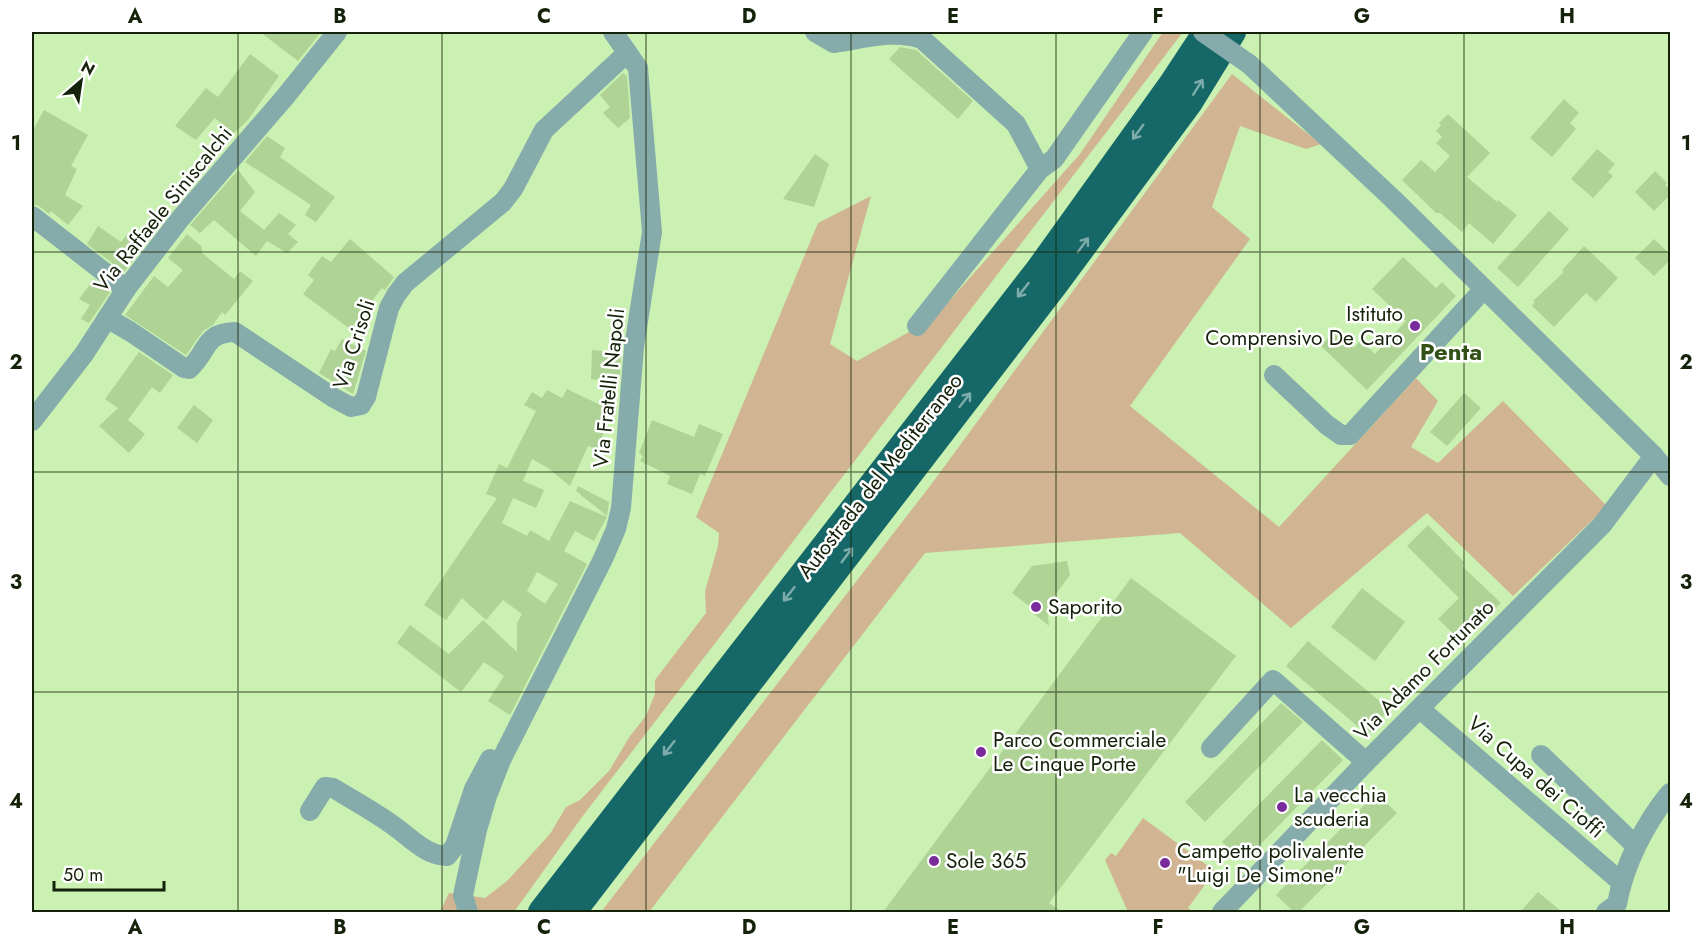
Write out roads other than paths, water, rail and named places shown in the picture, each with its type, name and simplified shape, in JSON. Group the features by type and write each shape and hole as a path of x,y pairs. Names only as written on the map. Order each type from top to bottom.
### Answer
{"highway":[{"path":"1172,85 1195,32"},
{"name":"Autostrada del Mediterraneo","path":"542,912 1040,269 1172,85 1205,32"},
{"name":"Autostrada del Mediterraneo","path":"573,912 1056,282 1189,102 1232,32"},
{"path":"584,912 711,746 748,685"}],"street":[{"name":"Via Raffaele Siniscalchi","path":"32,421 84,354 126,289 180,219 285,98 337,32"},
{"name":"Via Fratelli Napoli","path":"468,912 463,895 487,796 514,734 603,559 616,529 621,508 633,357 652,232 638,68 613,32"},
{"path":"815,32 834,43 898,33 922,39 1016,124 1040,169"},
{"path":"917,326 1040,169 1054,159 1143,32"},
{"path":"1205,32 1249,64 1394,200 1671,476"},
{"name":"Via Crisoli","path":"107,318 184,369 189,369 196,363 213,337 222,333 235,332 334,398 351,407 361,405 366,397 389,308 405,283 503,202 513,189 544,130 627,53"},
{"path":"32,216 126,289"},
{"path":"1274,375 1327,425 1341,435 1350,435 1484,290"},
{"name":"Via Adamo Fortunato","path":"1222,912 1366,762 1602,525 1653,456"},
{"path":"1211,748 1273,680 1366,762"},
{"name":"Via Cupa dei Cioffi","path":"1420,709 1621,882"},
{"name":"Via Fratelli Napoli","path":"310,811 325,788 333,788 393,825 424,850 438,856 447,856 455,846 474,789 496,747 514,734"},
{"path":"1541,755 1636,846"},
{"path":"1617,910 1621,882 1636,846 1671,793"}],"place":[{"name":"Istituto Comprensivo De Caro","path":"1415,326"},
{"name":"Saporito","path":"1036,607"},
{"name":"Parco Commerciale Le Cinque Porte","path":"981,752"},
{"name":"La vecchia scuderia","path":"1282,807"},
{"name":"Sole 365","path":"934,861"},
{"name":"Campetto polivalente \"Luigi De Simone\"","path":"1165,863"}],"district":[{"name":"Penta","path":"1451,351"}]}
